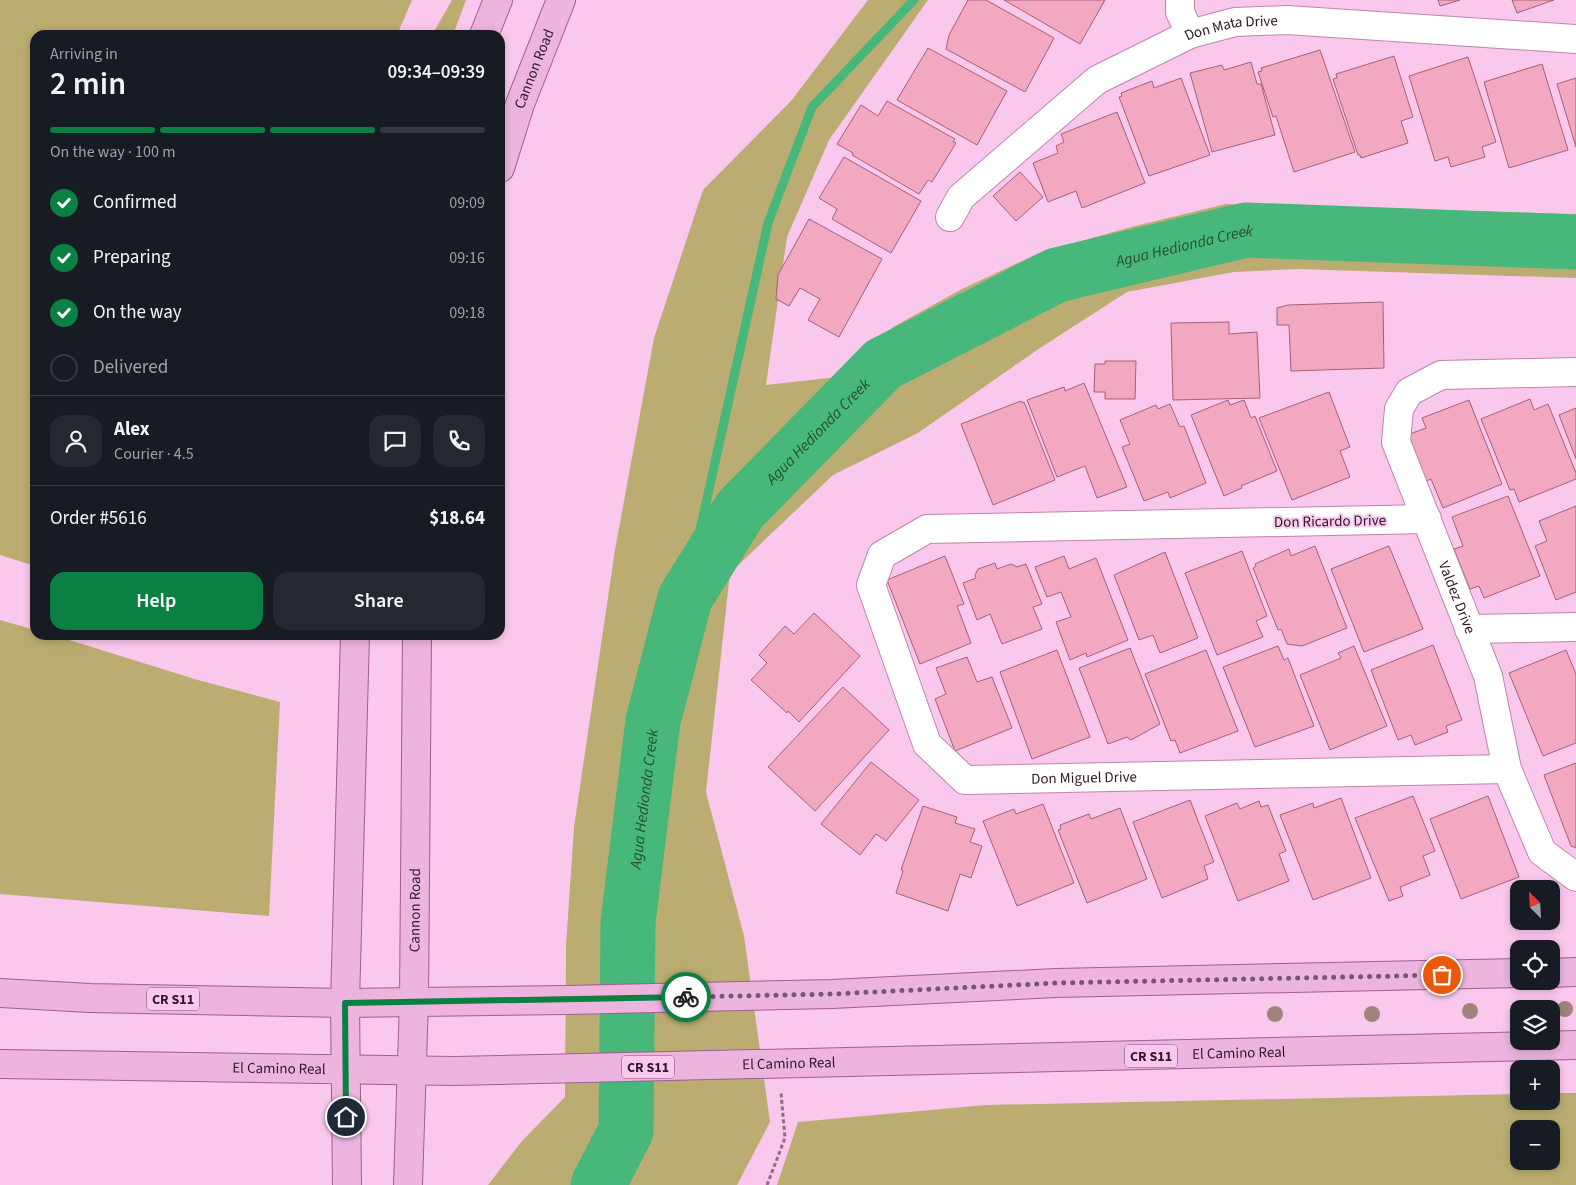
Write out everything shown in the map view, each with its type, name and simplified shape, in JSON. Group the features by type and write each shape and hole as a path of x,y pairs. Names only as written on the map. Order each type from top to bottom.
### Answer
{"main road":[{"path":"486,30 498,0"},
{"name":"Cannon Road","path":"505,152 520,104 561,0"},
{"path":"347,1185 345,1003 355,640"},
{"name":"Cannon Road","path":"408,1185 414,1001 417,640"},
{"path":"1560,973 1576,972"},
{"name":"CR S11","path":"0,993 90,998 345,1003 832,994 1056,983 1510,973"},
{"name":"El Camino Real","path":"0,1064 412,1071 781,1065 1576,1045"}],"street":[{"path":"1180,0 1180,12 1190,34"},
{"name":"Don Mata Drive","path":"950,217 961,197 1097,80 1190,34 1235,22 1287,20 1576,39"},
{"path":"1427,519 1396,442 1399,409 1410,392 1441,375 1576,372"},
{"name":"Don Ricardo Drive","path":"927,528 1427,519"},
{"name":"Valdez Drive","path":"1427,519 1488,676 1507,769"},
{"name":"Don Miguel Drive","path":"927,528 882,555 871,585 927,744 964,780 1507,769"},
{"path":"1469,629 1576,627"},
{"path":"1507,769 1542,852 1576,877"}],"path":[{"path":"767,1185 784,1138 781,1102 781,1065"}],"shaded area":[{"path":"0,0 412,0 399,30 30,30 30,564 0,555"},
{"path":"452,0 466,0 455,30 435,30"},
{"path":"868,0 928,0 829,140 787,237 766,385 846,376 893,327 962,289 1039,253 1131,227 1226,204 1576,214 1576,278 1299,269 1234,272 1127,292 1037,350 918,433 833,475 730,573 706,792 744,936 770,1122 737,1185 488,1185 522,1141 565,1097 566,946 574,827 615,550 654,338 703,190 791,101"},
{"path":"0,620 30,629 30,640 69,640 198,680 280,702 269,916 0,894"},
{"path":"1560,1093 1576,1093 1576,1185 777,1185 798,1122 986,1105 1510,1094 1510,1110 1560,1110"}],"building":[{"path":"968,0 986,0 1054,38 1025,92 946,49 949,35"},
{"path":"1004,0 1105,0 1080,44"},
{"path":"1438,0 1460,0 1440,6"},
{"path":"1512,0 1554,0 1517,13"},
{"path":"928,48 1007,91 977,145 897,100"},
{"path":"1320,50 1355,152 1294,172 1276,116 1273,117 1258,72 1262,71 1261,68"},
{"path":"1394,56 1413,117 1401,121 1408,143 1361,158 1358,155 1333,79 1337,78 1336,74"},
{"path":"1468,57 1496,142 1482,147 1485,157 1451,167 1448,157 1435,161 1409,76"},
{"path":"1251,62 1257,84 1261,84 1275,135 1212,152 1190,73 1222,65 1224,70"},
{"path":"1542,64 1568,150 1509,168 1484,82"},
{"path":"1181,78 1210,155 1149,176 1119,97 1122,96 1121,93 1152,81 1154,88"},
{"path":"1576,78 1576,147 1557,84"},
{"path":"887,101 955,139 953,142 956,143 932,182 928,180 919,194 852,155 853,153 837,144 861,105 878,116"},
{"path":"1117,112 1145,183 1082,208 1076,191 1048,202 1033,163 1058,153 1056,146 1064,142 1061,134"},
{"path":"844,157 921,201 891,253 832,219 837,209 819,198"},
{"path":"1020,172 1043,197 1016,221 993,196"},
{"path":"809,219 882,259 839,337 808,320 820,299 800,288 789,306 776,299 778,275"},
{"path":"1383,302 1384,368 1291,371 1289,325 1277,325 1277,308 1288,305"},
{"path":"1229,322 1229,334 1257,332 1260,398 1173,400 1171,323"},
{"path":"1105,361 1136,361 1135,399 1105,399 1105,392 1094,392 1095,364 1105,364"},
{"path":"1084,383 1127,487 1097,498 1085,466 1057,477 1027,400 1064,387 1065,391"},
{"path":"1329,392 1350,447 1340,451 1350,477 1292,500 1259,418"},
{"path":"1530,399 1534,410 1548,404 1576,473 1576,479 1519,502 1514,489 1510,490 1481,419"},
{"path":"1228,400 1230,405 1244,400 1251,418 1255,416 1277,471 1241,486 1242,488 1224,496 1191,415"},
{"path":"1469,400 1502,484 1443,508 1431,479 1426,481 1407,435 1426,428 1422,418"},
{"path":"1021,401 1022,403 1024,402 1055,480 993,505 961,424"},
{"path":"1170,404 1180,427 1184,426 1206,483 1170,498 1168,492 1144,501 1122,447 1130,444 1120,420 1156,405 1158,409"},
{"path":"1576,408 1576,459 1559,415"},
{"path":"1508,496 1540,576 1484,598 1479,586 1470,589 1454,549 1463,546 1452,517"},
{"path":"1576,506 1576,592 1556,600 1535,546 1547,541 1539,521"},
{"path":"1315,546 1347,628 1302,646 1287,644 1281,629 1278,630 1253,568 1256,566 1255,564 1289,549 1291,556"},
{"path":"1389,546 1423,629 1364,652 1331,569"},
{"path":"1242,551 1267,616 1256,621 1263,637 1217,655 1185,573"},
{"path":"1165,552 1198,638 1160,653 1153,635 1139,640 1114,575"},
{"path":"945,556 964,604 957,606 971,643 920,664 887,580"},
{"path":"1064,556 1069,569 1096,558 1128,640 1087,657 1086,653 1070,660 1056,622 1071,617 1061,592 1047,597 1035,567"},
{"path":"995,563 997,569 1011,564 1017,567 1026,564 1042,604 1033,607 1042,629 1002,644 990,614 977,620 963,583 976,578 975,575 978,569"},
{"path":"814,613 860,656 799,722 751,680 767,663 759,655 785,626 794,634"},
{"path":"1433,645 1462,720 1446,726 1448,732 1415,745 1411,735 1398,740 1371,670"},
{"path":"1278,646 1284,660 1288,658 1314,726 1255,747 1223,667"},
{"path":"1354,646 1387,726 1330,750 1300,675 1341,658 1338,653"},
{"path":"1130,648 1160,724 1131,740 1127,737 1108,744 1079,668"},
{"path":"1057,650 1090,737 1032,759 1000,672"},
{"path":"1206,650 1238,731 1180,753 1175,740 1171,741 1145,674"},
{"path":"1566,650 1576,674 1576,743 1543,756 1509,673"},
{"path":"967,657 977,682 992,677 1012,728 955,751 935,699 946,694 936,668"},
{"path":"843,687 889,730 815,811 768,767"},
{"path":"871,762 919,800 886,841 876,834 860,855 821,824"},
{"path":"1576,763 1576,848 1571,846 1544,775"},
{"path":"1413,796 1435,851 1423,856 1430,875 1400,887 1403,896 1389,901 1355,818"},
{"path":"1488,796 1519,877 1461,899 1430,819"},
{"path":"1341,798 1371,878 1313,900 1280,815 1313,803 1314,808"},
{"path":"1190,800 1214,862 1204,866 1208,879 1162,898 1133,822"},
{"path":"1259,801 1261,807 1268,805 1286,851 1279,854 1289,881 1238,901 1205,816 1237,803 1240,809"},
{"path":"1043,804 1074,883 1017,906 983,821 1014,809 1016,814"},
{"path":"923,806 957,817 955,823 975,829 970,842 982,846 971,878 960,874 948,911 896,893 903,871 901,870"},
{"path":"1120,808 1147,879 1087,903 1058,830 1061,829 1060,825 1089,814 1091,819"}],"waterway":[{"path":"685,598 768,223 812,107 914,0"},
{"name":"Agua Hedionda Creek","path":"598,1185 626,1131 628,922 653,721 685,598 740,510 883,364 1057,275 1246,230 1576,242"}],"way so far":[{"path":"686,997 832,994 1056,983 1442,975"}],"route":[{"path":"346,1117 345,1003 686,997"}]}
